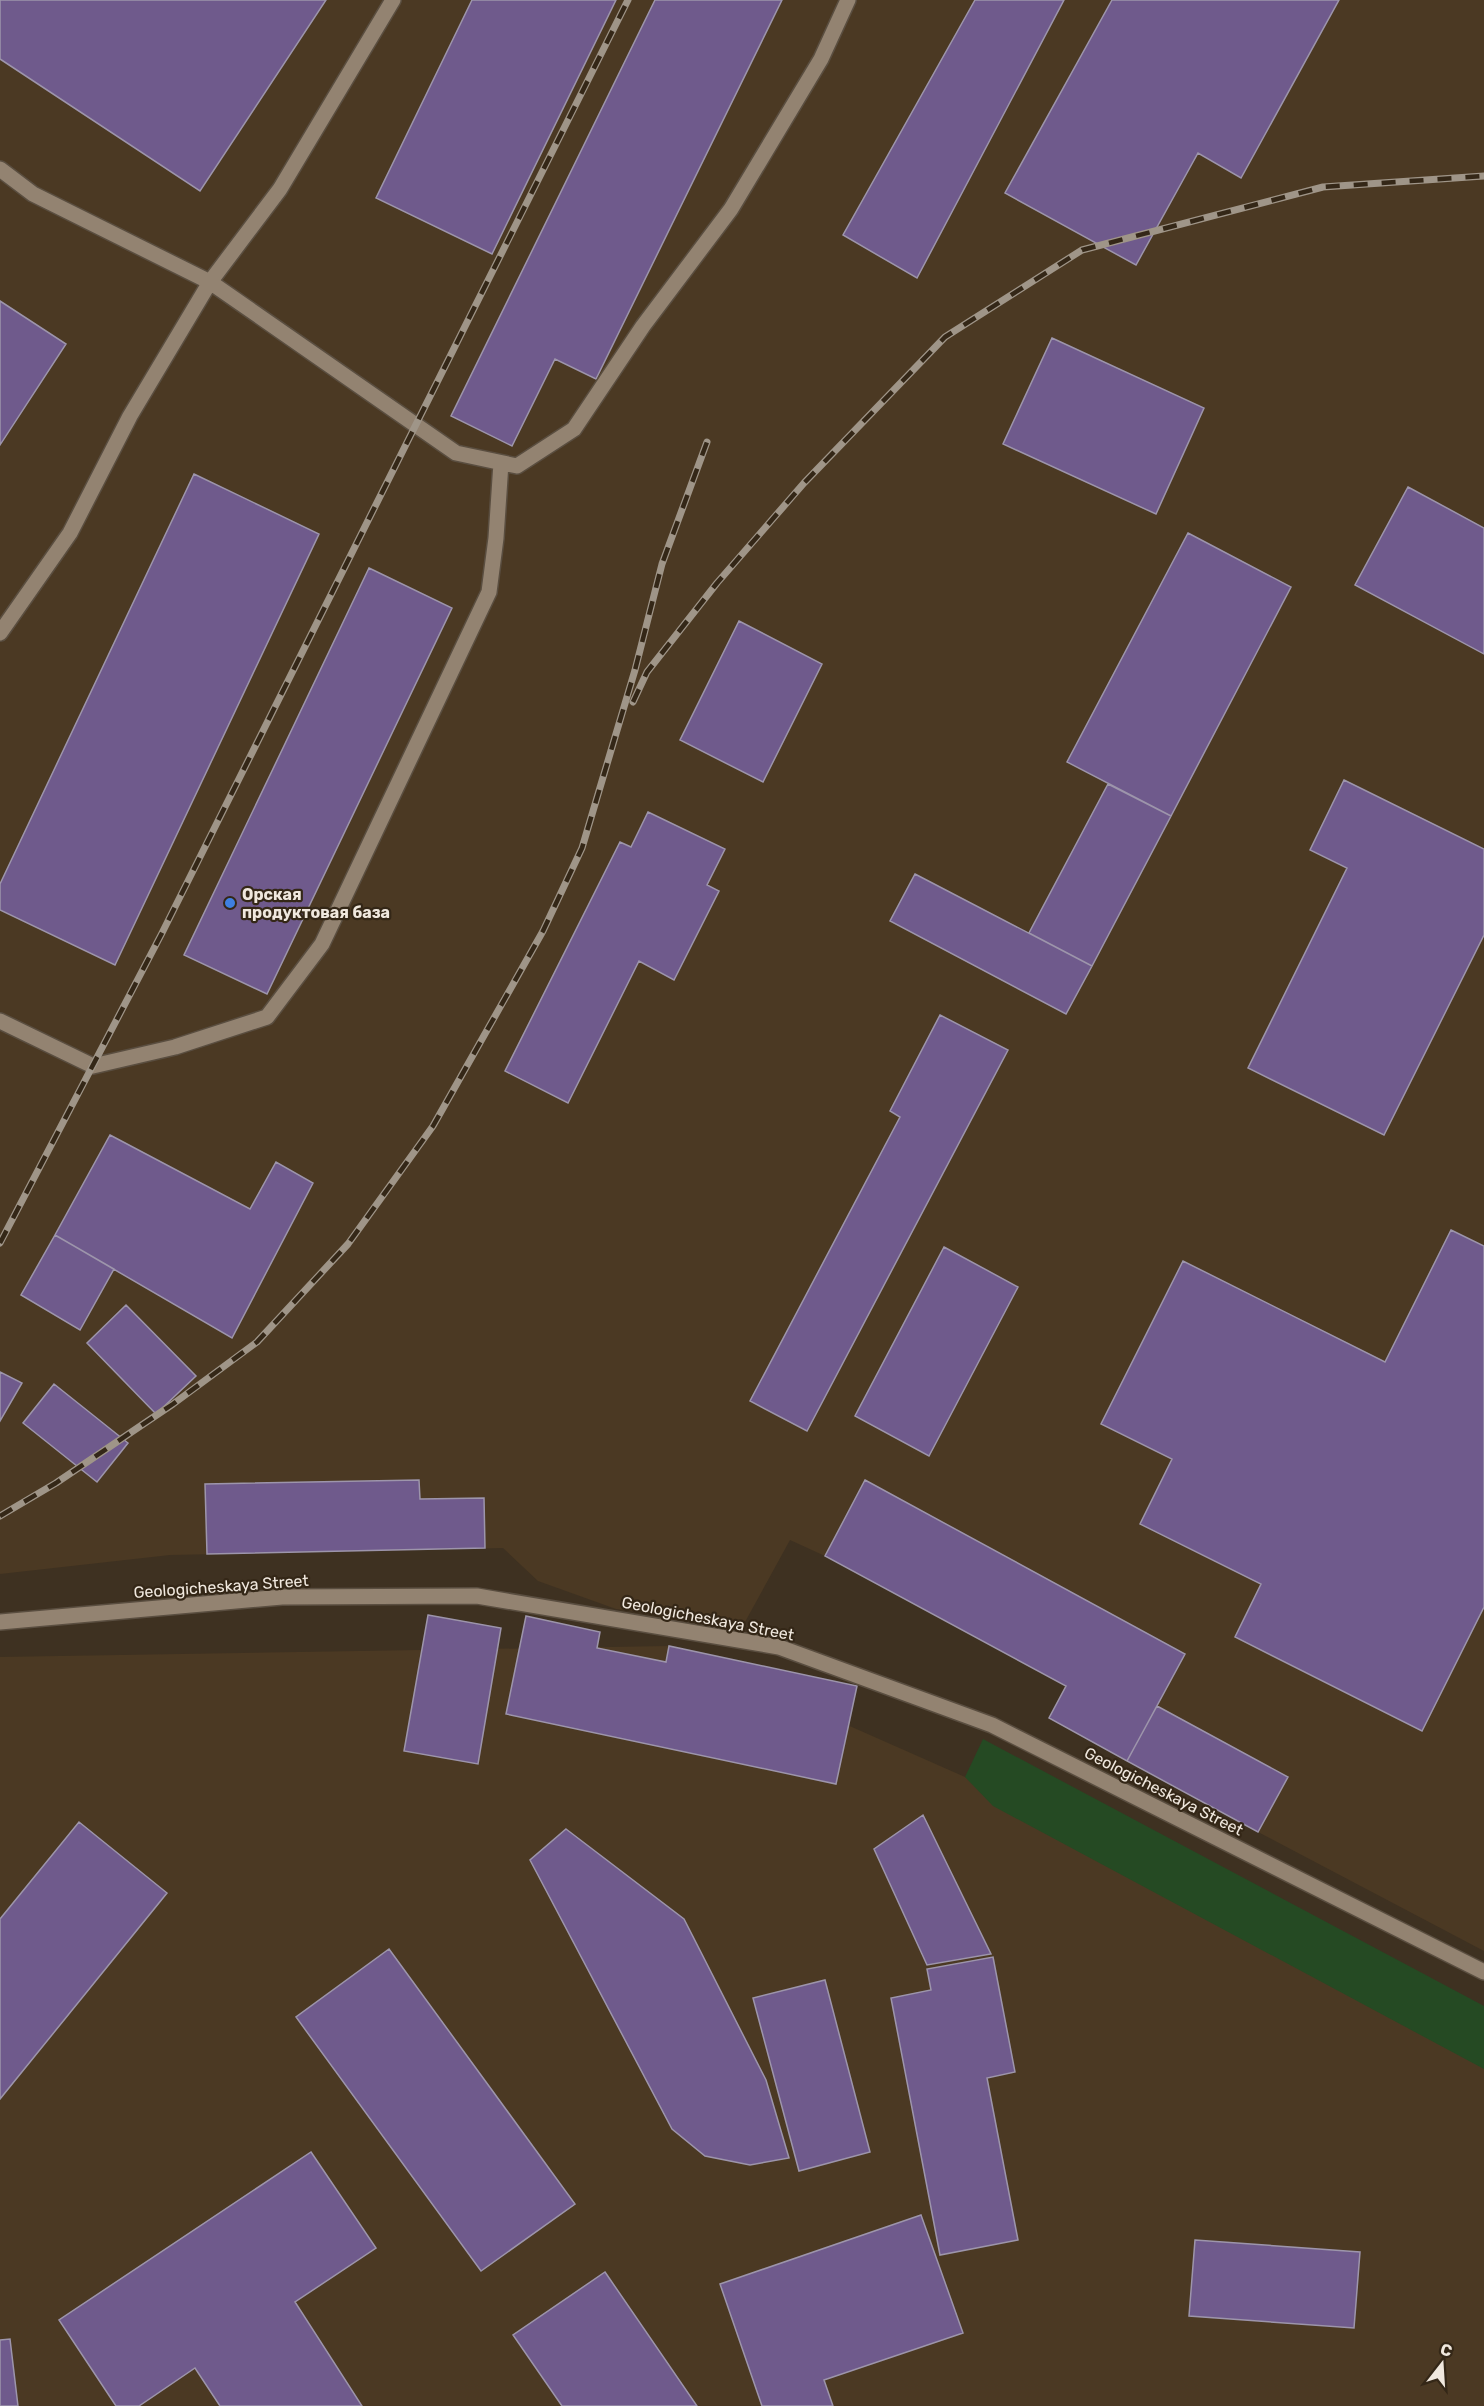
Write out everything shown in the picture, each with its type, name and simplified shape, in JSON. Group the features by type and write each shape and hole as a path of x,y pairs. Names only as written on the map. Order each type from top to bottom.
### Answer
{"street":[{"path":"0,633 70,533 130,416 210,282 280,189 393,0"},
{"path":"0,169 33,194 210,282 456,453 517,466 574,429 643,326 731,209 821,58 848,0"},
{"path":"0,1021 93,1066 175,1047 267,1017 322,944 489,592 496,538 501,463"},
{"name":"Geologicheskaya Street","path":"0,1622 282,1597 477,1596 779,1647 992,1725 1484,1972"}],"shaded area":[{"path":"0,0 1484,0 1484,1951 1258,1832 1049,1718 1065,1686 825,1556 790,1540 745,1622 616,1609 538,1581 503,1548 170,1555 0,1574"},
{"path":"669,1646 965,1777 1484,2066 1484,2406 0,2406 0,1657"}],"green space":[{"path":"983,1739 1484,2006 1484,2069 993,1806 965,1777"}],"building":[{"path":"0,0 326,0 200,191 0,59"},
{"path":"472,0 616,0 492,254 376,198"},
{"path":"655,0 782,0 596,379 555,359 512,446 451,416"},
{"path":"975,0 1064,0 917,278 843,235"},
{"path":"1112,0 1339,0 1241,178 1198,153 1136,265 1005,193"},
{"path":"0,301 66,344 0,445"},
{"path":"1052,338 1204,408 1156,514 1003,444"},
{"path":"194,474 319,534 115,965 0,910 0,884"},
{"path":"1408,487 1484,528 1484,654 1355,585"},
{"path":"1188,533 1291,587 1171,816 1067,762"},
{"path":"369,568 452,608 267,994 184,955"},
{"path":"739,621 822,664 763,782 680,740"},
{"path":"1344,780 1484,849 1484,935 1384,1135 1248,1068 1347,868 1310,850"},
{"path":"1108,784 1171,816 1092,966 1029,933"},
{"path":"648,812 725,849 707,885 719,891 674,980 639,961 568,1103 505,1071 620,842 631,847"},
{"path":"915,874 1092,966 1066,1014 890,921"},
{"path":"940,1015 1008,1050 807,1431 750,1401 900,1117 890,1111"},
{"path":"110,1135 250,1209 276,1162 313,1183 232,1338 55,1235"},
{"path":"1451,1230 1484,1246 1484,1607 1422,1731 1235,1637 1261,1584 1140,1524 1172,1459 1101,1424 1183,1261 1385,1362"},
{"path":"55,1235 114,1269 80,1330 21,1295"},
{"path":"944,1247 1018,1287 929,1456 855,1416"},
{"path":"126,1305 196,1376 156,1414 87,1343"},
{"path":"0,1372 22,1383 0,1421"},
{"path":"54,1384 128,1443 97,1482 23,1423"},
{"path":"419,1480 420,1499 484,1498 485,1548 207,1554 205,1484"},
{"path":"865,1480 1185,1654 1127,1761 1049,1718 1066,1686 825,1556"},
{"path":"428,1615 501,1628 478,1764 404,1751"},
{"path":"526,1616 600,1632 597,1648 666,1662 669,1646 857,1686 836,1784 506,1714"},
{"path":"1157,1706 1288,1777 1258,1832 1127,1761"},
{"path":"923,1815 991,1954 927,1965 874,1849"},
{"path":"79,1822 167,1893 0,2099 0,1919"},
{"path":"566,1829 684,1919 766,2080 789,2158 750,2165 705,2156 672,2129 530,1860"},
{"path":"389,1949 575,2204 481,2271 296,2017"},
{"path":"993,1957 1015,2072 987,2078 1018,2240 940,2255 891,1998 931,1990 927,1969"},
{"path":"825,1980 870,2152 799,2171 753,1998"},
{"path":"311,2152 376,2248 295,2302 362,2406 220,2406 195,2368 139,2406 116,2406 59,2320"},
{"path":"921,2215 963,2333 824,2380 833,2406 762,2406 720,2284"},
{"path":"1195,2240 1360,2252 1354,2328 1189,2316"},
{"path":"605,2272 697,2406 562,2406 513,2335"},
{"path":"10,2339 18,2406 0,2406 0,2340"}],"railway":[{"path":"0,1243 162,933 628,0"},
{"path":"633,702 647,672 717,583 804,483 945,337 1082,250 1323,187 1484,176"},
{"path":"0,1516 56,1483 173,1404 257,1342 348,1244 433,1126 543,931 582,848 635,670 662,564 707,442"}],"place":[{"name":"Орская продуктовая база","path":"230,903"}]}
